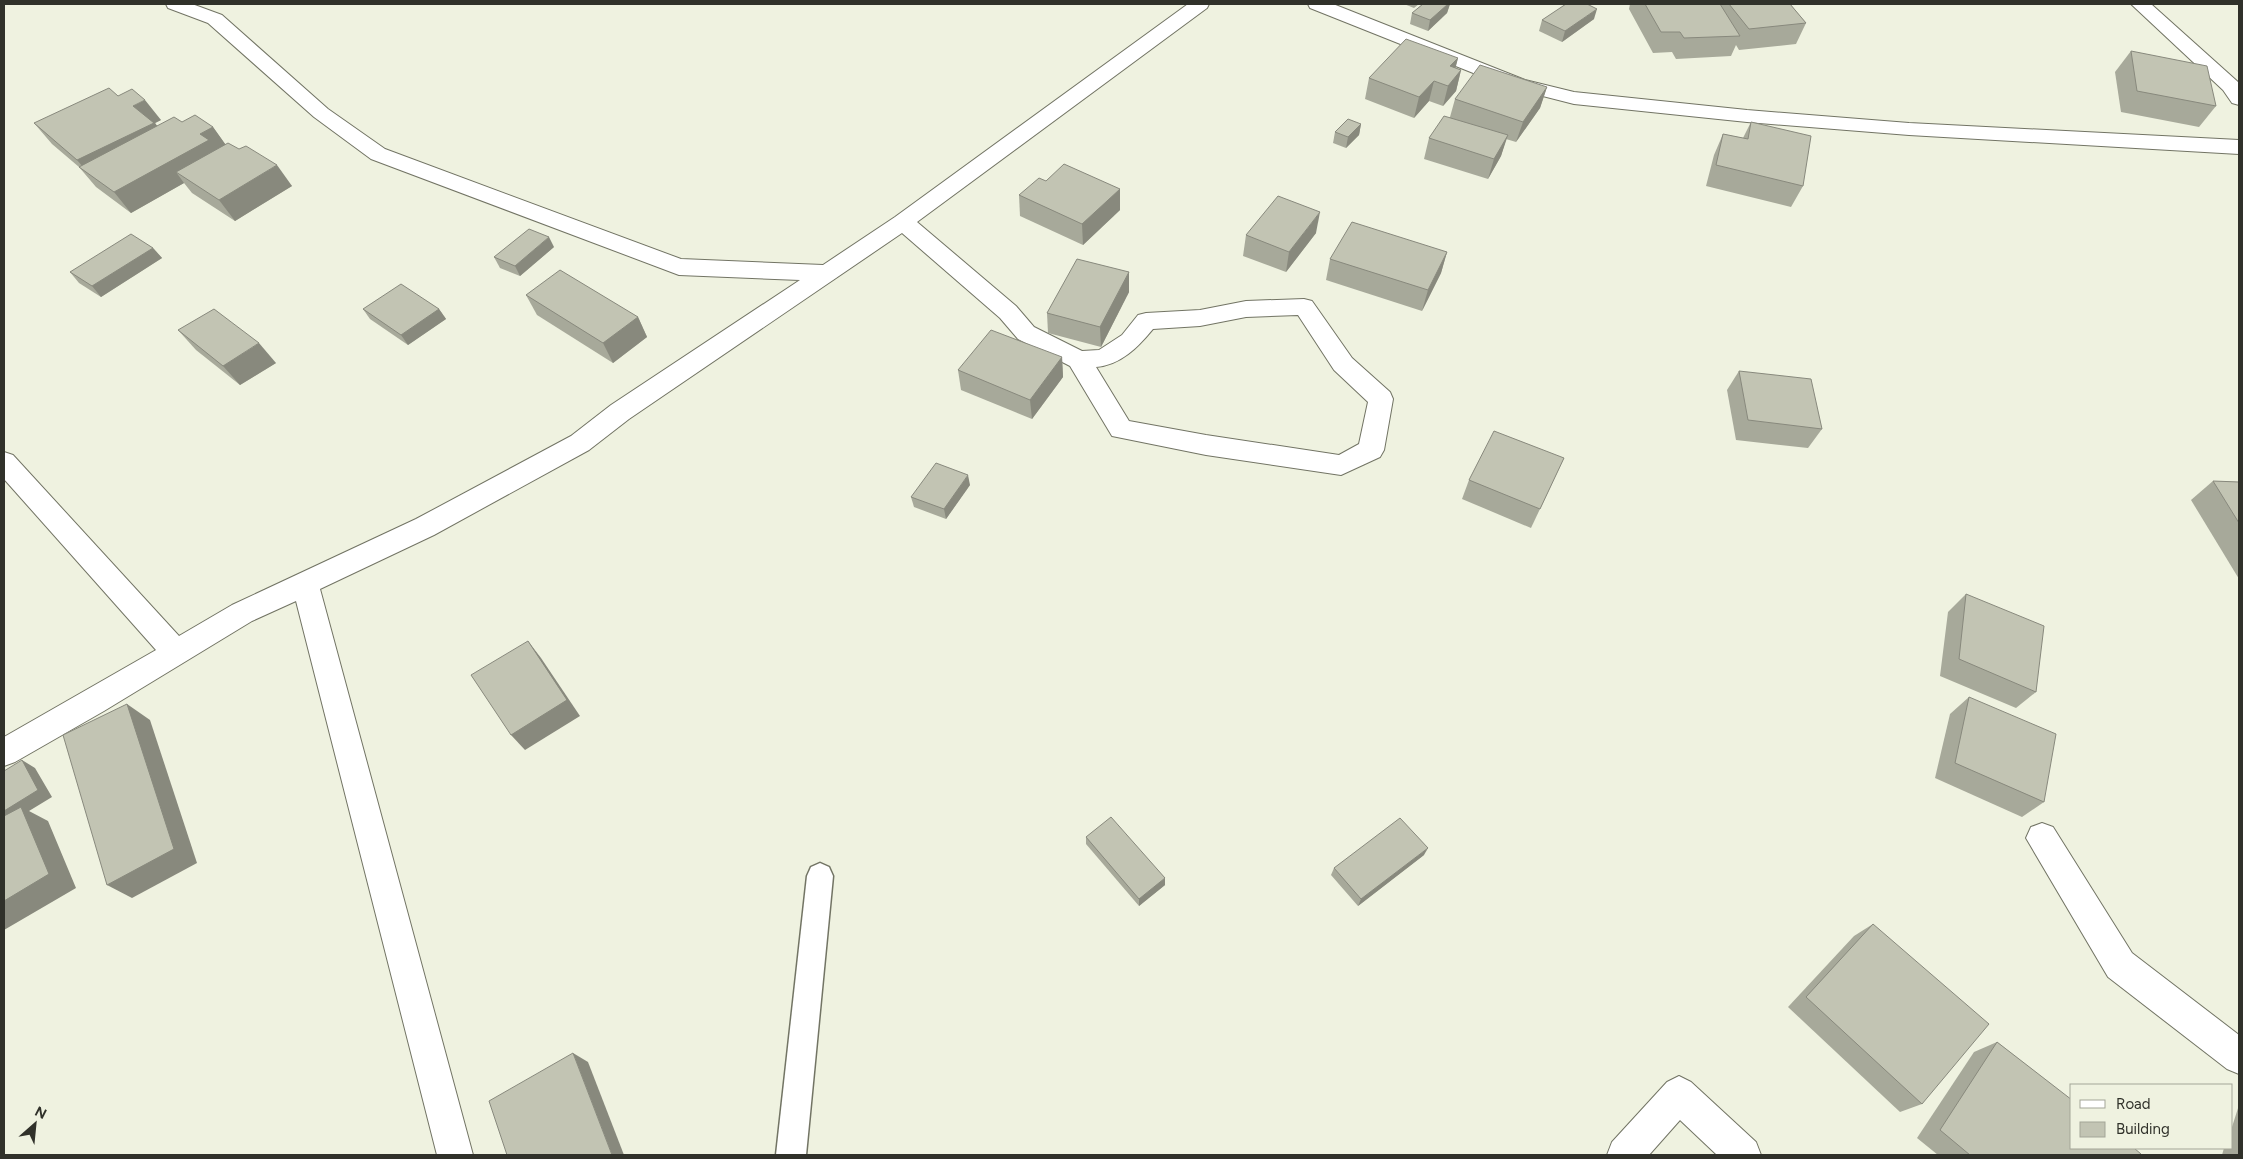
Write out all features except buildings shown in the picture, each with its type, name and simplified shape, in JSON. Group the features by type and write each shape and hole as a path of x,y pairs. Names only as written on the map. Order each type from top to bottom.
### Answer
{"street":[{"path":"175,4 215,18 321,113 378,154 679,268 825,273"},
{"path":"4,752 94,702 242,613 425,527 580,443 620,412 903,222 1200,4"},
{"path":"1316,4 1518,84 1574,98 1747,116 1909,129 2239,147"},
{"path":"2140,4 2231,86 2239,99"},
{"path":"903,222 1008,312 1026,333 1079,360 1104,358 1130,341 1146,321 1200,318 1246,310 1304,307 1343,364 1380,399 1371,450 1341,466 1206,445 1121,429 1079,360"},
{"path":"4,462 177,652"},
{"path":"305,583 455,1155"},
{"path":"2042,838 2120,964 2239,1057"},
{"path":"1625,1155 1680,1094 1743,1155"}],"lane":[{"path":"791,1155 820,876"}]}
